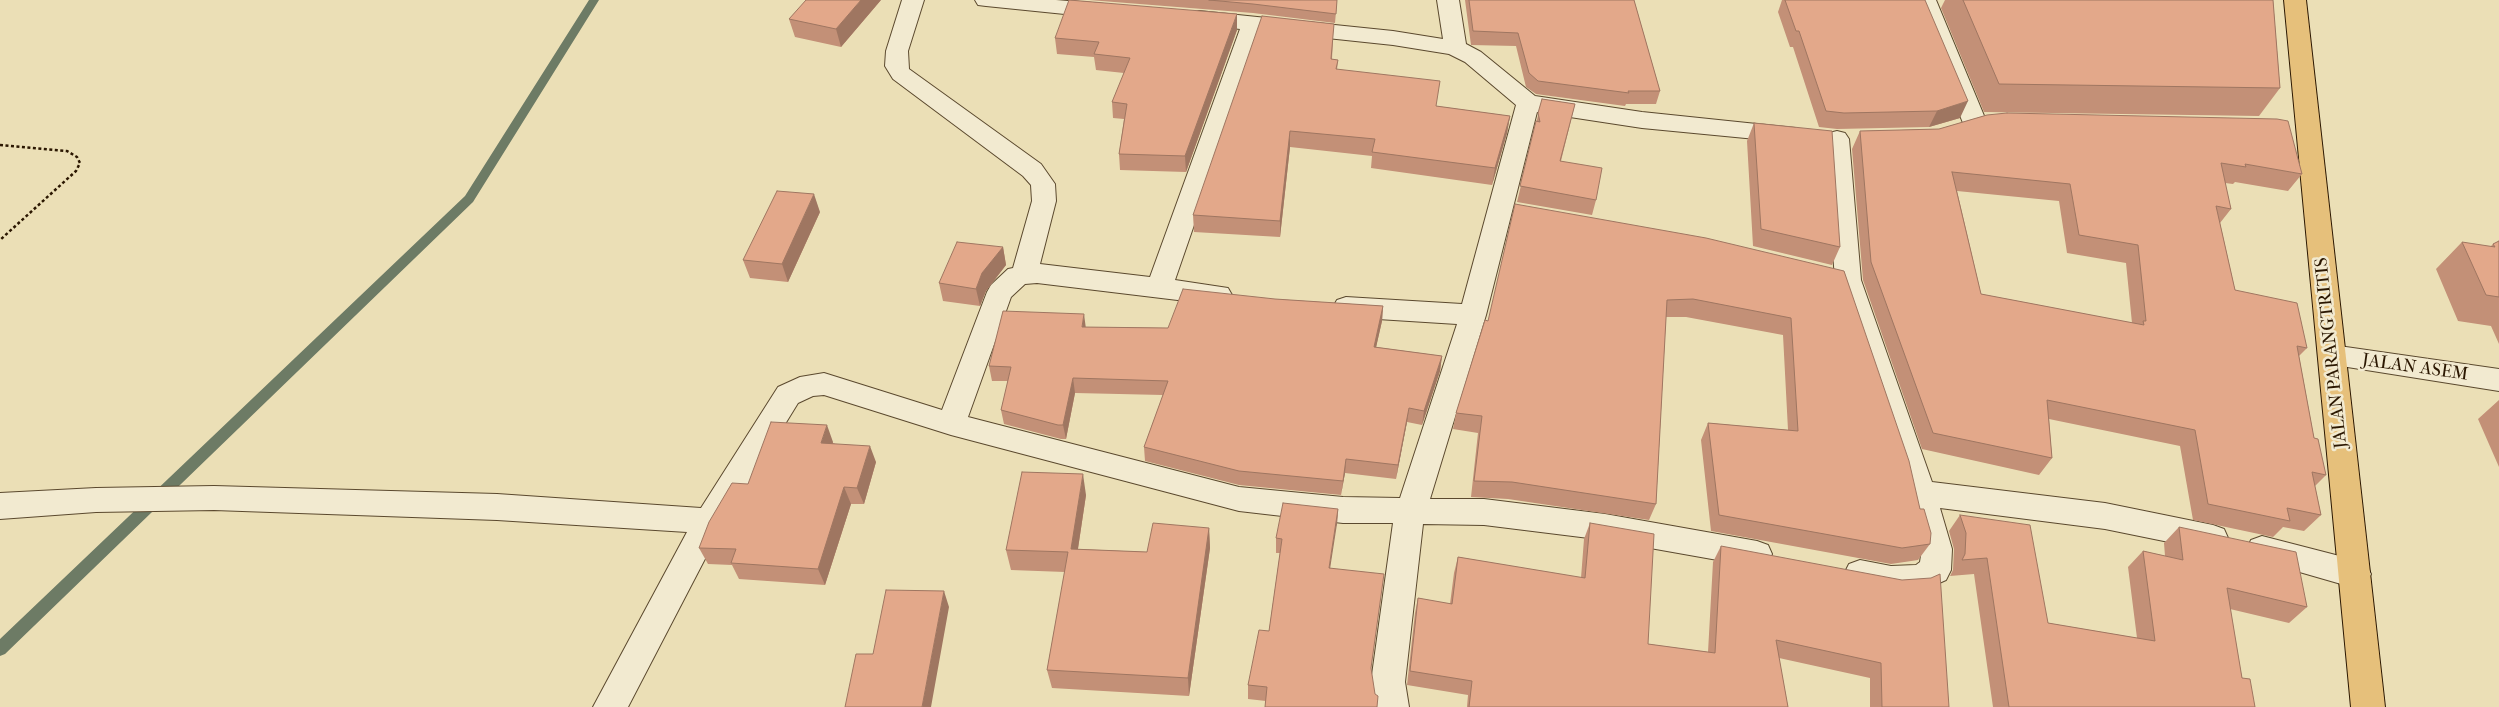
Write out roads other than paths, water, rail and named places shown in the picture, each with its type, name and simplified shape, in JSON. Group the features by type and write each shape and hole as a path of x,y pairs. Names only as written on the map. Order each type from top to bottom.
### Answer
{"main road":[{"name":"JALAN PARANGTRITIS","path":"2295,0 2298,127 2332,356 2368,707"}],"street":[{"path":"913,0 897,51 896,66 901,74 1032,170 1043,184 1044,201 1025,273"},
{"path":"986,0 1124,12"},
{"path":"1448,0 1456,48"},
{"path":"1925,0 1976,125"},
{"path":"1183,17 1253,22 1393,38 1456,48 1472,57 1528,103 1642,120 1829,138 1848,280 1921,493 1937,550 1935,570 1919,578 1892,580 1836,569"},
{"path":"1159,288 1253,22"},
{"path":"1392,707 1388,682 1410,511 1473,315 1528,103"},
{"path":"1500,209 1528,214"},
{"path":"951,424 1000,292 1008,282 1025,273 1246,298"},
{"path":"1820,274 1848,280"},
{"path":"1325,305 1473,315"},
{"name":"JALAN ASEM","path":"2332,356 2499,380"},
{"path":"610,707 709,521 788,395 798,388 810,384 824,384 951,424 1239,499 1343,510 1484,512 1595,526 1780,558"},
{"path":"1921,493 2105,516 2289,555 2354,574"},
{"path":"0,506 96,500 214,498 497,507 709,521"}],"waterway":[{"path":"0,649 469,199 594,0"}]}
